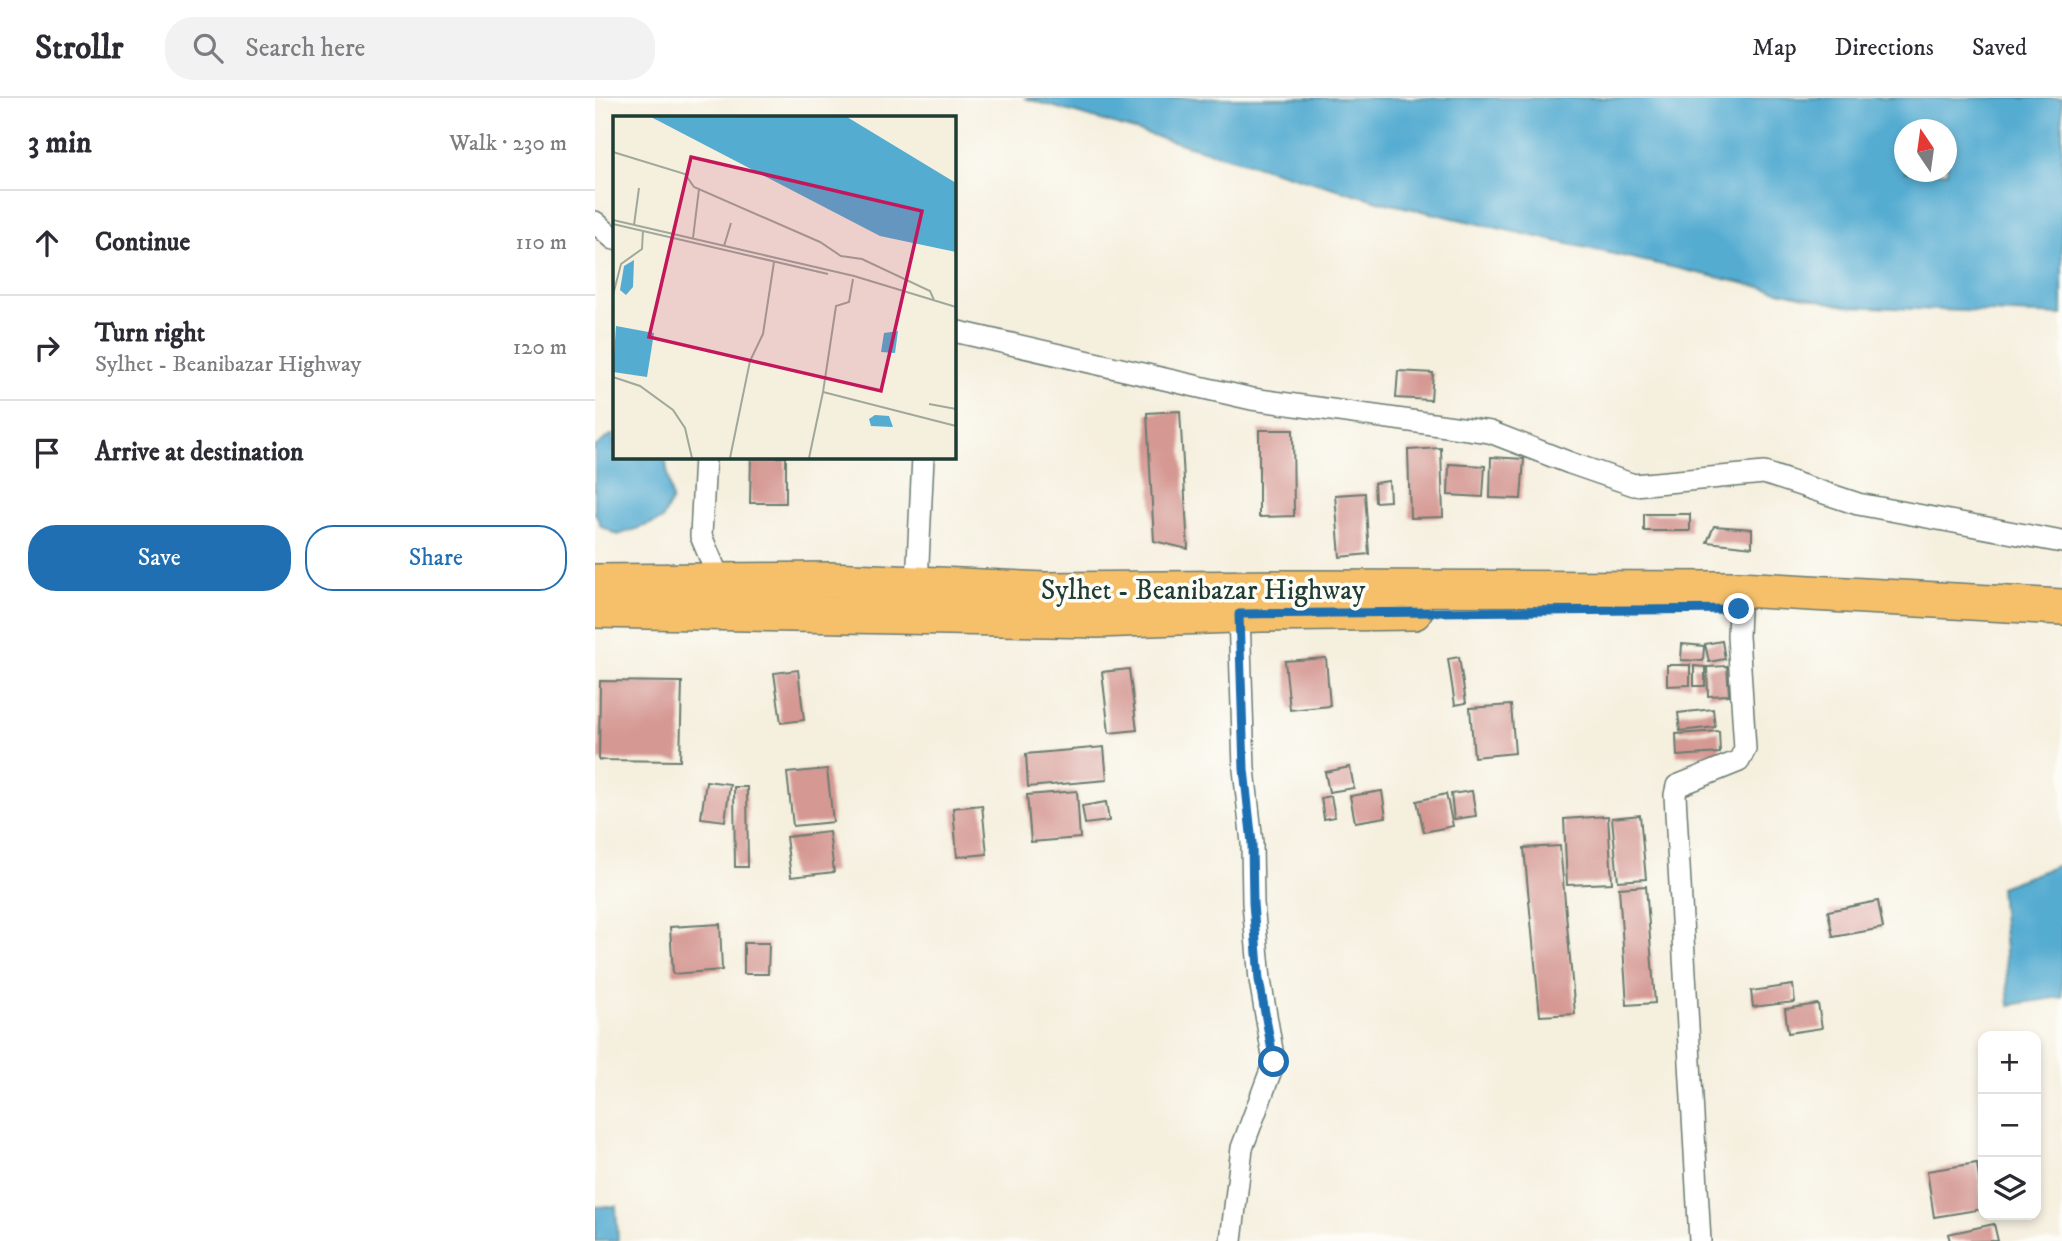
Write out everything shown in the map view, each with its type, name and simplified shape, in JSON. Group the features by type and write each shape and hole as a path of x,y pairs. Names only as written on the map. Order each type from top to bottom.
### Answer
{"main road":[{"name":"Sylhet - Beanibazar Highway","path":"595,582 830,580 1045,590 1739,589 2062,607"},
{"name":"Sylhet - Beanibazar Highway","path":"595,610 1097,620 1239,614 1739,609 2062,628"}],"street":[{"path":"595,222 613,238"},
{"path":"955,331 1252,399 1490,432 1634,485 1764,473 1858,504 2062,542"},
{"path":"705,458 701,536 720,581"},
{"path":"917,584 923,458"},
{"path":"1700,1241 1675,795 1677,786 1739,761 1745,749 1738,636 1739,609"},
{"path":"1231,1241 1242,1148 1274,1062 1259,980 1252,843 1244,769 1239,614"}],"water":[{"path":"1024,98 2062,98 2062,315 1845,306 1382,202"},
{"path":"613,435 613,458 665,458 672,500 662,520 618,535 601,526 595,512 595,447"},
{"path":"2062,864 2062,997 2009,1005 2000,887"},
{"path":"616,1206 618,1241 595,1241 595,1207"}],"building":[{"path":"1398,371 1433,373 1431,400 1396,398"},
{"path":"1180,411 1188,549 1154,541 1147,413"},
{"path":"1259,430 1293,430 1294,516 1259,517"},
{"path":"1441,448 1443,517 1410,518 1408,450"},
{"path":"1491,457 1524,459 1521,499 1490,498"},
{"path":"751,458 786,458 786,503 750,503"},
{"path":"1449,464 1485,466 1483,497 1448,495"},
{"path":"1389,481 1390,501 1375,502 1374,483"},
{"path":"1365,493 1369,554 1340,557 1335,495"},
{"path":"1644,514 1690,514 1690,531 1644,531"},
{"path":"1714,526 1752,529 1752,547 1707,542"},
{"path":"1722,641 1725,659 1709,662 1705,644"},
{"path":"1682,644 1704,646 1703,661 1681,660"},
{"path":"1459,657 1466,703 1455,705 1448,659"},
{"path":"1326,658 1330,706 1290,710 1285,661"},
{"path":"1667,665 1690,665 1690,685 1667,686"},
{"path":"1694,666 1705,667 1705,686 1694,686"},
{"path":"1727,666 1729,695 1708,696 1707,667"},
{"path":"1129,669 1137,730 1109,733 1102,672"},
{"path":"798,670 804,720 781,723 774,673"},
{"path":"600,681 682,682 680,761 599,760"},
{"path":"1511,705 1515,753 1474,757 1470,708"},
{"path":"1713,709 1715,727 1680,731 1678,713"},
{"path":"1719,731 1720,753 1677,756 1676,734"},
{"path":"1104,747 1107,780 1028,787 1026,754"},
{"path":"1350,767 1354,788 1329,792 1325,772"},
{"path":"827,769 833,822 793,826 787,773"},
{"path":"706,781 730,784 725,821 701,818"},
{"path":"734,787 747,787 748,867 735,867"},
{"path":"1077,791 1080,838 1031,842 1027,795"},
{"path":"1382,791 1386,817 1355,822 1350,796"},
{"path":"1472,791 1476,816 1454,819 1451,794"},
{"path":"1446,794 1453,826 1424,832 1417,801"},
{"path":"1331,796 1335,817 1324,819 1321,798"},
{"path":"1106,802 1109,821 1085,824 1082,806"},
{"path":"982,805 987,854 957,857 953,808"},
{"path":"1640,815 1646,879 1618,881 1612,818"},
{"path":"1608,816 1612,883 1567,885 1564,819"},
{"path":"829,832 834,872 791,877 786,837"},
{"path":"1560,846 1575,1014 1540,1016 1524,848"},
{"path":"1646,886 1655,1003 1627,1005 1619,888"},
{"path":"1878,901 1883,928 1833,937 1828,911"},
{"path":"720,924 722,970 673,974 670,927"},
{"path":"744,943 769,943 768,974 744,974"},
{"path":"1793,985 1795,1002 1753,1007 1751,991"},
{"path":"1818,1004 1822,1028 1788,1033 1785,1009"},
{"path":"1977,1163 1978,1210 1934,1217 1927,1171"},
{"path":"1994,1224 1998,1241 1950,1241 1948,1234"}],"route":[{"path":"1274,1062 1259,980 1252,843 1244,769 1239,614 1739,609"}]}
